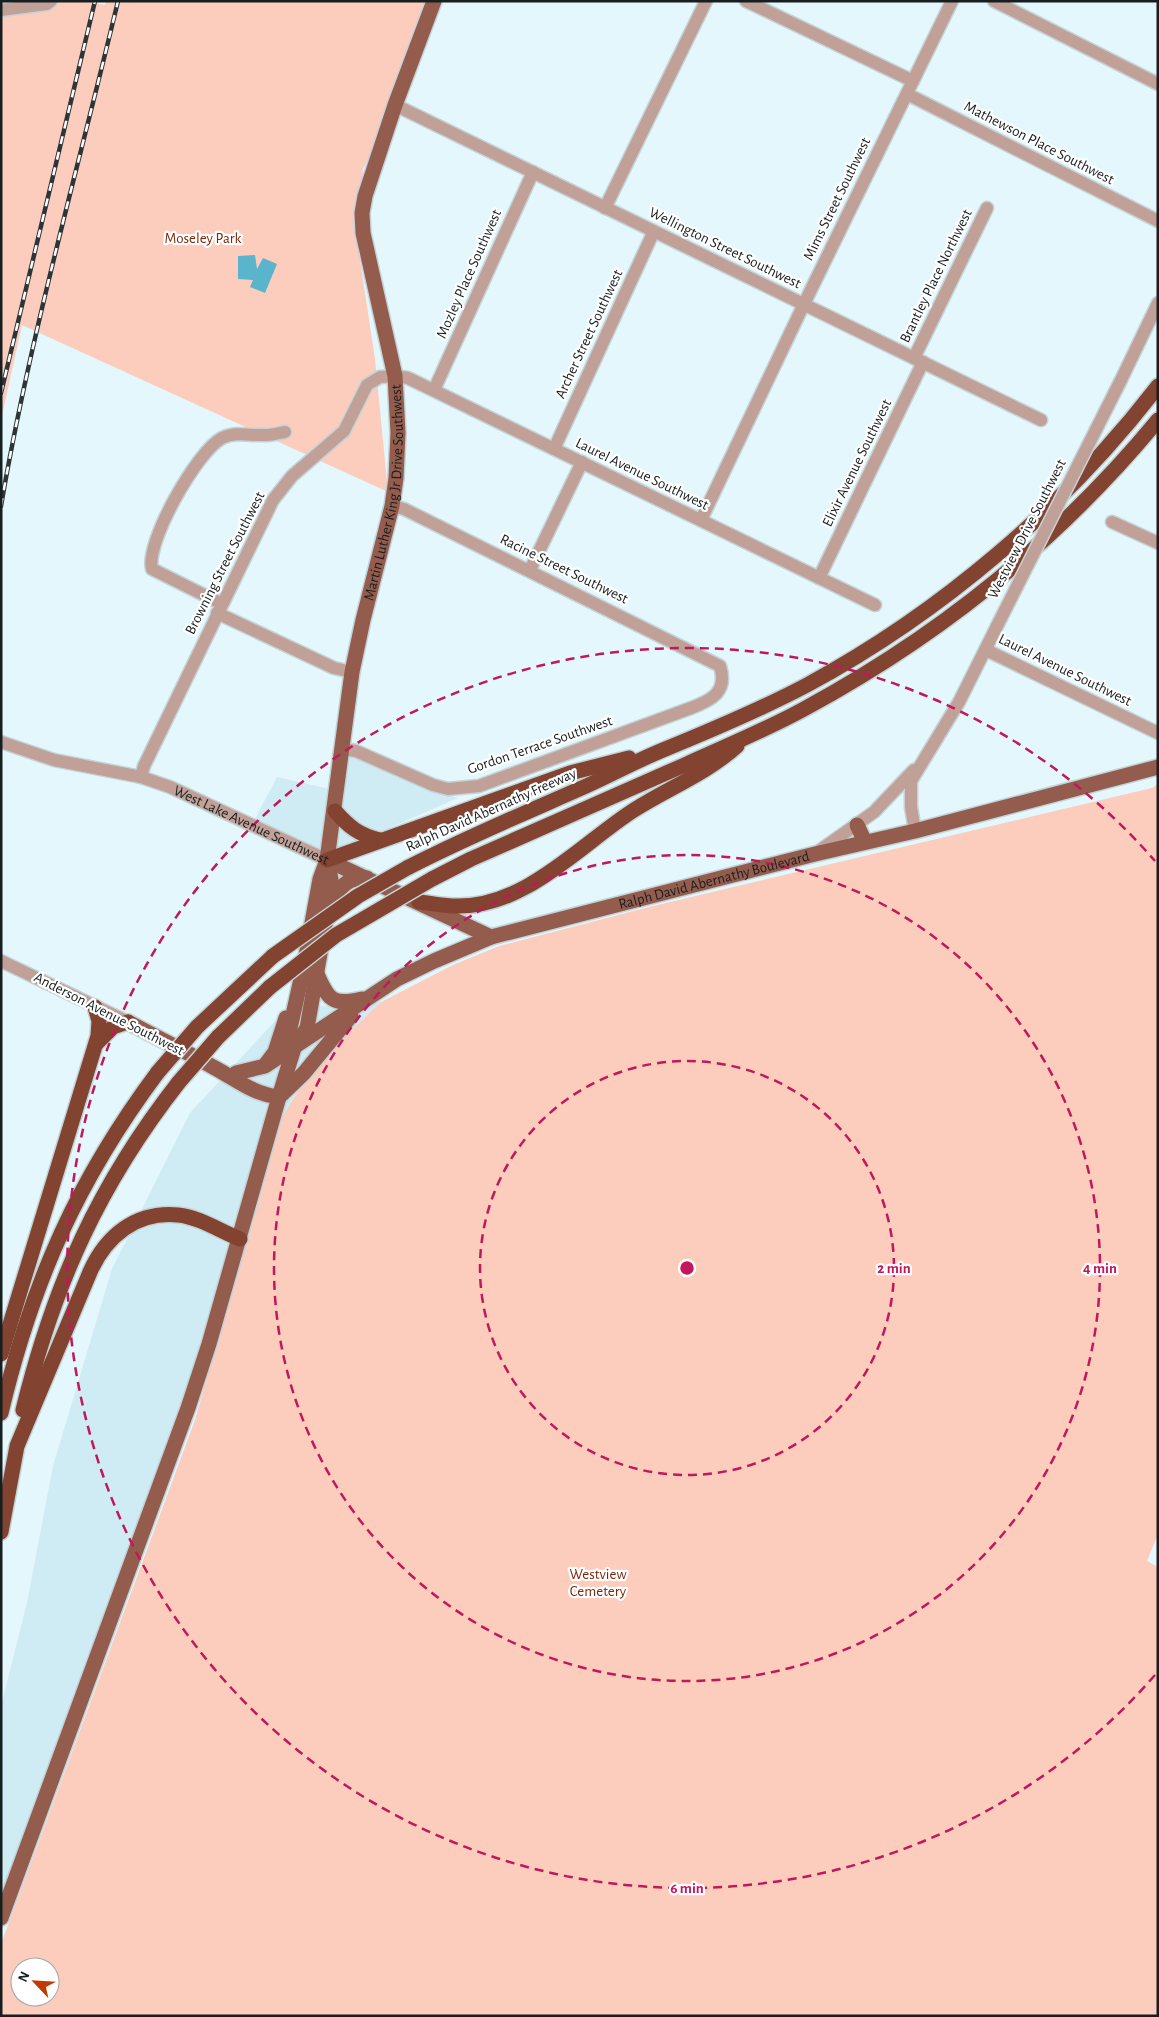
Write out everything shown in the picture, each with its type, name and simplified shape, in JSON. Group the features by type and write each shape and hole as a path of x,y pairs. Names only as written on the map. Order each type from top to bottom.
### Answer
{"highway":[{"name":"Ralph David Abernathy Freeway","path":"1,1413 34,1296 66,1220 103,1150 158,1072 197,1027 273,956 358,896 407,868 496,824 586,786 662,750 699,737 809,684 893,632 945,595 1004,547 1068,489 1158,386"},
{"path":"1,1532 17,1446 39,1351 75,1250 125,1156 179,1082 218,1037 270,987 336,936 432,879 471,859 747,737 802,710 863,675 942,624 1044,542 1122,463 1158,420"},
{"path":"419,902 457,906 476,904 531,885 623,817 655,797 718,763 747,737"},
{"path":"328,860 570,773 662,750"},
{"path":"335,811 350,828 365,837 380,840"},
{"path":"1,1354 96,1045 100,1029 95,1007"},
{"path":"96,1045 113,1027 128,1022"},
{"path":"17,1446 90,1272 100,1252 111,1238 125,1227 141,1219 178,1215 194,1219 240,1239"}],"main road":[{"name":"Martin Luther King Jr Drive Southwest","path":"328,860 344,749 352,672 392,506 398,434 395,376 363,233 362,213 365,196 426,9 434,1"},
{"name":"Ralph David Abernathy Boulevard","path":"236,1073 265,1066 397,979 491,937 815,854 915,831 1158,767"},
{"path":"858,825 865,842"},
{"name":"West Lake Avenue Southwest","path":"328,860 491,937"},
{"path":"1,1918 188,1408 240,1239 294,1048 307,1028 329,902 331,879 328,860"},
{"path":"294,1048 289,1033 320,879 328,860"},
{"path":"265,1066 275,1052 286,1018 313,878 328,860"},
{"path":"329,902 346,882 357,878 367,878"},
{"path":"317,974 326,994 333,1000 349,1002 367,998"},
{"path":"279,1097 304,1073 367,998"},
{"name":"Anderson Avenue Southwest","path":"128,1022 262,1095 279,1097"},
{"name":"Anderson Avenue Southwest","path":"215,1068 236,1073 259,1082 279,1097"}],"street":[{"path":"1,10 47,4 51,1"},
{"path":"605,208 706,1"},
{"path":"746,1 913,80"},
{"name":"Mims Street Southwest","path":"701,520 952,1"},
{"path":"994,1 1158,84"},
{"name":"Mathewson Place Southwest","path":"906,94 1158,221"},
{"name":"Wellington Street Southwest","path":"395,105 654,233 1041,420"},
{"name":"Mozley Place Southwest","path":"434,390 533,172"},
{"name":"Brantley Place Northwest","path":"918,360 987,208"},
{"name":"Archer Street Southwest","path":"554,449 654,233"},
{"name":"Westview Drive Southwest","path":"915,831 910,792 911,781 919,765 948,722 986,650 1158,303"},
{"name":"Elixir Avenue Southwest","path":"819,578 918,360"},
{"name":"Laurel Avenue Southwest","path":"395,376 408,378 434,390 875,605"},
{"name":"Browning Street Southwest","path":"141,777 144,766 273,500 292,476 344,432 367,385 380,377 395,376"},
{"path":"286,432 267,435 235,434 212,444 203,454 179,492 154,545 150,561 152,569 220,608 334,668 352,672"},
{"path":"530,570 582,462"},
{"name":"Racine Street Southwest","path":"392,506 404,509 530,570 720,666"},
{"path":"1112,522 1158,543"},
{"name":"Laurel Avenue Southwest","path":"986,650 1158,733"},
{"name":"Gordon Terrace Southwest","path":"344,749 356,751 448,790 479,786 706,702 720,692 723,683 720,666"},
{"name":"West Lake Avenue Southwest","path":"1,742 54,760 141,777 170,787 328,860"},
{"name":"Westview Drive Southwest","path":"815,854 874,812 919,765"},
{"name":"Anderson Avenue Southwest","path":"1,961 128,1022"}],"shaded area":[{"path":"335,751 354,754 431,790 458,798 350,845 323,852 255,819 277,777 330,789"},
{"path":"381,1002 315,1064 282,1117 218,1319 1,1915 1,1706 27,1603 53,1466 112,1269 190,1113 287,1008"}],"green space":[{"name":"Moseley Park","path":"12,1 87,1 105,5 106,1 437,1 383,131 363,169 358,247 375,359 388,492 22,325 1,420 1,3"},
{"name":"Westview Cemetery","path":"1158,784 1158,1534 1147,1561 1158,1567 1158,2016 1,2016 1,1944 195,1420 282,1117 315,1064 381,1002 453,965 499,946 645,908 1152,788"}],"water":[{"path":"255,255 257,269 263,258 277,264 265,293 250,287 253,280 238,279 238,256"}],"railway":[{"path":"1,393 95,1"},
{"path":"1,506 40,316 118,1"}]}
